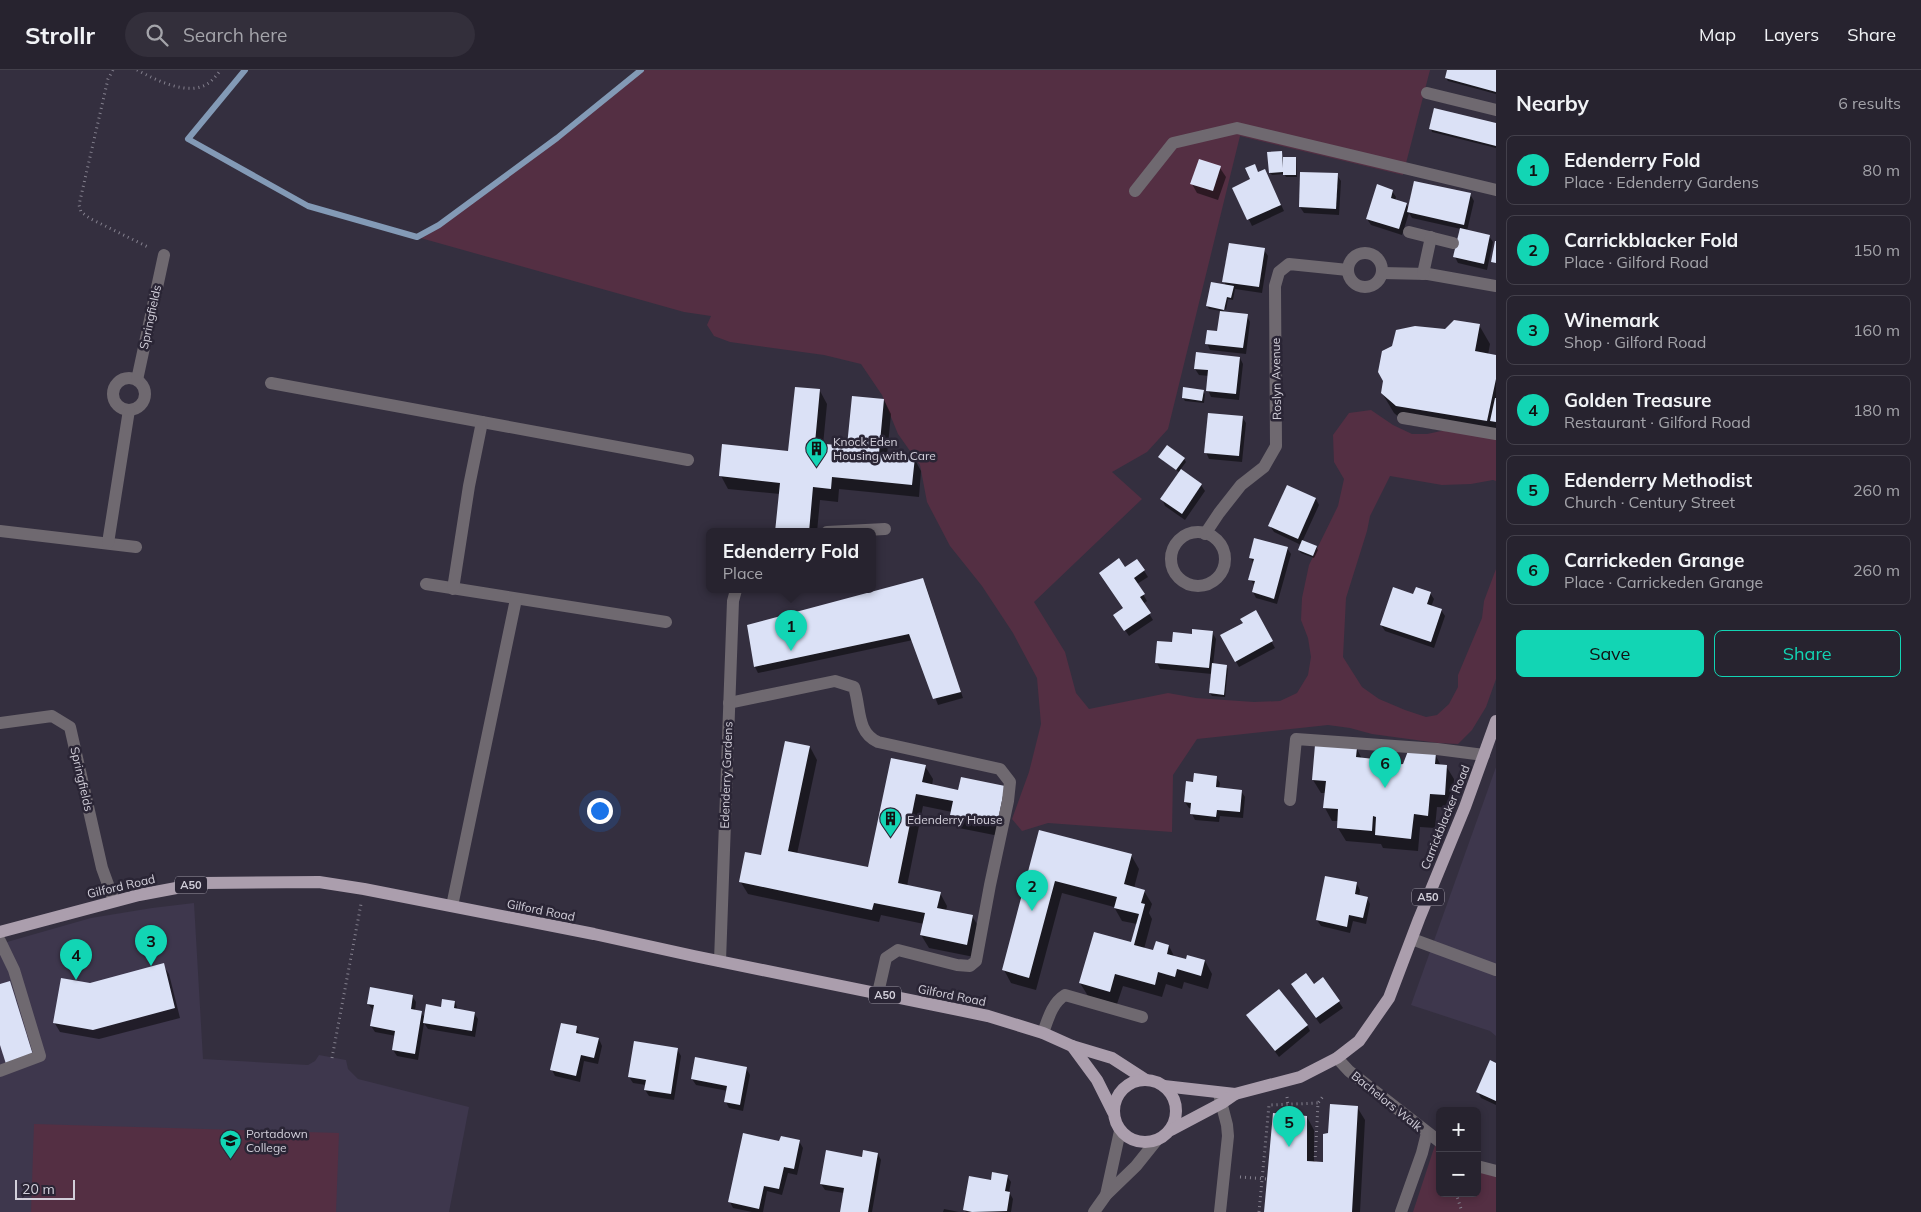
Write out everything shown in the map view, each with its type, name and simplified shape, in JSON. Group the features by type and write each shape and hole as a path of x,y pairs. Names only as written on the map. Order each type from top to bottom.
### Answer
{"main road":[{"name":"Carrickblacker Road","path":"1171,1130 1220,1097 1300,1077 1338,1058 1359,1040 1389,998 1465,807 1496,721"},
{"name":"Gilford Road","path":"0,932 114,902 203,883 320,882 452,906 988,1016 1043,1033 1072,1046 1112,1058 1146,1080"},
{"name":"Gilford Road","path":"1072,1046 1098,1080 1114,1112"},
{"name":"A50","path":"1146,1080 1156,1081 1164,1086 1220,1097"},
{"path":"1114,1112 1119,1093 1135,1081 1146,1080"},
{"path":"1164,1086 1172,1094 1176,1103 1177,1112 1171,1130"},
{"name":"A50","path":"1114,1112 1115,1122 1120,1131"},
{"name":"A50","path":"1156,1141 1164,1137 1171,1130"},
{"path":"1120,1131 1127,1138 1136,1142 1156,1141"}],"street":[{"path":"1427,93 1496,110"},
{"path":"1135,191 1173,142 1237,128 1496,190"},
{"path":"1409,232 1453,243"},
{"path":"1423,274 1431,238"},
{"path":"1367,252 1377,257 1382,273 1380,279 1372,286 1360,287 1351,280 1348,270 1351,259 1367,252"},
{"name":"Springfields","path":"137,380 164,255"},
{"name":"Roslyn Avenue","path":"1206,534 1241,485 1264,467 1276,446 1275,286 1279,272 1289,264 1348,270"},
{"path":"1382,273 1423,274 1496,286"},
{"path":"127,378 137,380 144,387 145,398 139,407 129,410 119,406 113,392 118,383 127,378"},
{"path":"271,383 688,460"},
{"path":"108,543 129,410"},
{"path":"1403,418 1496,434"},
{"path":"453,588 469,486 482,422"},
{"path":"876,529 885,529"},
{"path":"0,531 136,546"},
{"path":"1188,534 1206,534 1213,537 1220,544 1224,560 1223,569 1218,576 1204,585 1186,584 1174,571 1171,563 1171,554 1180,539 1188,534"},
{"path":"426,584 666,622"},
{"name":"Edenderry Gardens","path":"720,961 733,601 735,593"},
{"path":"452,906 516,598"},
{"path":"729,703 834,681 845,683 854,687 863,730 869,738 878,742 1000,769 1010,782 1008,801 976,961 970,966 957,965 898,950 886,958 878,993"},
{"name":"Springfields","path":"0,722 52,716 70,727 102,868 114,902"},
{"path":"1290,800 1296,739 1437,748 1484,755"},
{"path":"1412,939 1496,970"},
{"path":"0,941 14,970 40,1056 0,1071"},
{"path":"1043,1033 1058,999 1065,995 1142,1017"},
{"name":"Bachelors Walk","path":"1338,1058 1349,1070 1436,1139"},
{"path":"1220,1097 1228,1125 1228,1136 1220,1212"},
{"path":"1106,1195 1120,1131"},
{"path":"1401,1212 1427,1133"},
{"path":"1094,1212 1106,1195 1136,1166 1156,1141"},
{"path":"1481,1167 1496,1171"}],"path":[{"path":"112,70 108,79 79,206 82,212 91,219 164,255"},
{"path":"136,70 170,86 190,89 209,83 221,70"},
{"path":"332,1058 364,889"},
{"path":"1315,1162 1318,1103 1324,1095"},
{"path":"1287,1097 1290,1114"},
{"path":"1259,1212 1265,1179 1269,1105 1318,1103"},
{"path":"1237,1177 1265,1179"},
{"path":"1457,1197 1462,1212"}],"shaded area":[{"path":"641,70 1430,70 1403,175 1240,136 1168,429 1147,452 1112,472 1142,499 1034,602 1065,652 1076,693 1089,709 1168,693 1196,698 1254,702 1280,701 1297,693 1308,675 1311,657 1308,638 1301,620 1302,598 1309,565 1338,506 1344,479 1334,462 1333,435 1349,413 1371,410 1393,425 1412,434 1427,434 1446,430 1496,438 1496,481 1442,485 1390,476 1370,516 1346,598 1343,657 1362,687 1379,699 1405,710 1426,717 1437,715 1449,704 1458,687 1458,675 1482,618 1484,601 1496,569 1496,679 1486,707 1472,730 1458,744 1372,734 1328,725 1197,739 1173,775 1172,832 1048,823 1022,831 1012,819 1029,772 1041,724 1037,678 1013,633 982,586 950,546 927,502 920,465 898,434 882,395 861,364 824,355 730,342 714,336 707,325 711,316 684,312 417,237 439,225 557,138"},
{"path":"1496,767 1496,1036 1490,1031 1411,1005"},
{"name":"Portadown College","path":"194,903 203,1059 308,1065 315,1061 319,1055 346,1060 348,1069 358,1079 469,1107 449,1212 0,1212 0,944 91,918"},
{"path":"34,1124 339,1133 336,1212 31,1212"},
{"path":"1436,1142 1436,1197 1481,1197 1481,1167 1496,1171 1496,1212 1413,1212"}],"building":[{"path":"1447,70 1496,70 1496,92 1445,78"},
{"path":"1434,108 1496,123 1496,146 1429,129"},
{"path":"1282,151 1283,168 1283,157 1296,157 1296,175 1283,175 1283,172 1269,173 1267,152"},
{"path":"1199,159 1221,166 1213,191 1190,184"},
{"path":"1255,164 1258,172 1265,169 1281,205 1247,220 1232,188 1250,179 1245,168"},
{"path":"1300,172 1338,173 1336,209 1299,207"},
{"path":"1414,181 1471,193 1464,225 1407,212"},
{"path":"1377,184 1393,190 1391,198 1407,203 1399,229 1366,219"},
{"path":"1460,228 1490,235 1484,264 1453,257"},
{"path":"1496,241 1496,263 1491,262"},
{"path":"1229,243 1265,248 1259,287 1222,282"},
{"path":"1211,282 1234,286 1231,298 1227,297 1224,310 1206,306"},
{"path":"1220,311 1248,314 1243,348 1205,344 1207,330 1217,331"},
{"path":"1454,320 1480,324 1475,351 1496,355 1496,379 1487,421 1396,406 1381,393 1383,381 1378,372 1382,351 1392,346 1396,330 1415,326 1445,329"},
{"path":"1196,352 1240,357 1236,394 1206,391 1208,370 1194,369"},
{"name":"Knock Eden Housing with Care","path":"795,387 820,389 815,443 847,446 852,396 884,399 879,453 915,457 912,485 832,477 831,489 813,487 809,528 775,528 780,483 719,476 722,444 788,451"},
{"path":"1183,387 1204,390 1202,401 1182,398"},
{"path":"1496,398 1496,422 1490,421"},
{"path":"1208,413 1243,416 1239,456 1204,453"},
{"path":"1167,445 1185,458 1176,470 1158,457"},
{"path":"1181,469 1202,484 1182,514 1160,499"},
{"path":"1287,485 1316,498 1298,539 1268,526"},
{"path":"1254,538 1288,547 1274,599 1252,592 1255,581 1248,580 1254,559 1249,558"},
{"path":"1302,540 1317,546 1313,556 1298,550"},
{"path":"1119,558 1125,567 1137,559 1145,570 1134,578 1145,594 1140,597 1151,613 1124,631 1113,615 1123,608 1099,573"},
{"path":"923,578 961,692 933,699 909,634 754,667 747,625 867,593 876,593 876,591"},
{"path":"1393,587 1413,594 1416,587 1431,592 1427,604 1442,609 1431,642 1380,625"},
{"path":"1256,610 1273,641 1235,662 1220,635 1243,623 1240,619"},
{"path":"1192,629 1213,631 1209,668 1155,663 1157,641 1172,642 1173,632 1192,634"},
{"path":"1212,663 1227,665 1224,695 1209,693"},
{"name":"Edenderry House","path":"785,741 810,746 788,851 868,867 891,758 926,765 922,782 958,790 961,777 1005,786 997,825 950,815 953,801 916,794 898,883 941,892 937,908 973,915 967,945 920,935 925,913 874,903 872,910 739,882 745,852 761,855"},
{"path":"1315,745 1357,748 1356,757 1374,759 1374,769 1386,770 1388,766 1403,764 1408,751 1436,753 1435,764 1447,765 1445,795 1430,794 1428,816 1414,814 1411,839 1375,835 1376,817 1373,816 1372,831 1337,828 1338,809 1323,808 1326,781 1312,780"},
{"path":"1194,773 1217,776 1216,787 1242,790 1240,812 1217,810 1216,817 1190,814 1191,803 1184,802 1186,781 1193,782"},
{"path":"1039,830 1132,854 1124,884 1145,890 1141,903 1145,904 1134,945 1153,950 1156,941 1169,945 1167,954 1186,959 1187,955 1205,960 1201,976 1177,969 1175,977 1158,972 1155,985 1115,974 1110,992 1079,983 1094,932 1131,942 1139,914 1114,908 1117,897 1055,881 1029,978 1002,970"},
{"path":"1325,876 1357,882 1355,894 1368,897 1363,918 1349,915 1347,927 1316,920"},
{"path":"164,963 175,1008 93,1030 53,1023 61,978 90,983"},
{"path":"1306,973 1314,984 1323,977 1340,1001 1316,1018 1291,984"},
{"path":"10,981 33,1055 6,1064 0,1045 0,984"},
{"path":"370,987 413,995 411,1009 422,1011 415,1054 392,1050 395,1031 370,1026 374,1005 367,1004"},
{"path":"1279,989 1308,1025 1275,1051 1246,1015"},
{"path":"442,999 455,1001 454,1008 475,1012 472,1031 423,1023 426,1004 441,1007"},
{"path":"561,1023 577,1026 576,1033 599,1038 594,1058 581,1055 576,1076 550,1070"},
{"path":"634,1041 678,1048 671,1094 644,1090 646,1080 628,1077"},
{"path":"695,1057 747,1067 740,1105 724,1102 727,1086 691,1079"},
{"path":"1490,1060 1496,1063 1496,1101 1476,1092"},
{"path":"1330,1104 1358,1106 1352,1212 1264,1212 1273,1113 1307,1116 1307,1161 1323,1162 1323,1134 1328,1133"},
{"path":"743,1133 779,1141 781,1136 800,1140 794,1169 784,1167 779,1189 764,1186 759,1209 728,1202"},
{"path":"826,1150 862,1157 863,1150 878,1153 868,1212 840,1212 844,1188 820,1184"},
{"path":"992,1172 1008,1175 1005,1191 1010,1192 1007,1211 972,1212 963,1210 969,1176 991,1180"}],"waterway":[{"path":"245,70 188,139 308,206 417,237 439,225 557,138 641,70"}],"place":[{"name":"Knock Eden Housing with Care","path":"817,467"},
{"name":"Edenderry Fold","path":"791,651"},
{"name":"Carrickeden Grange","path":"1385,788"},
{"name":"Edenderry House","path":"891,838"},
{"name":"Carrickblacker Fold","path":"1032,911"},
{"name":"Winemark","path":"151,966"},
{"name":"Golden Treasure","path":"76,980"},
{"name":"Edenderry Methodist","path":"1289,1147"},
{"name":"Portadown College","path":"230,1159"}]}
